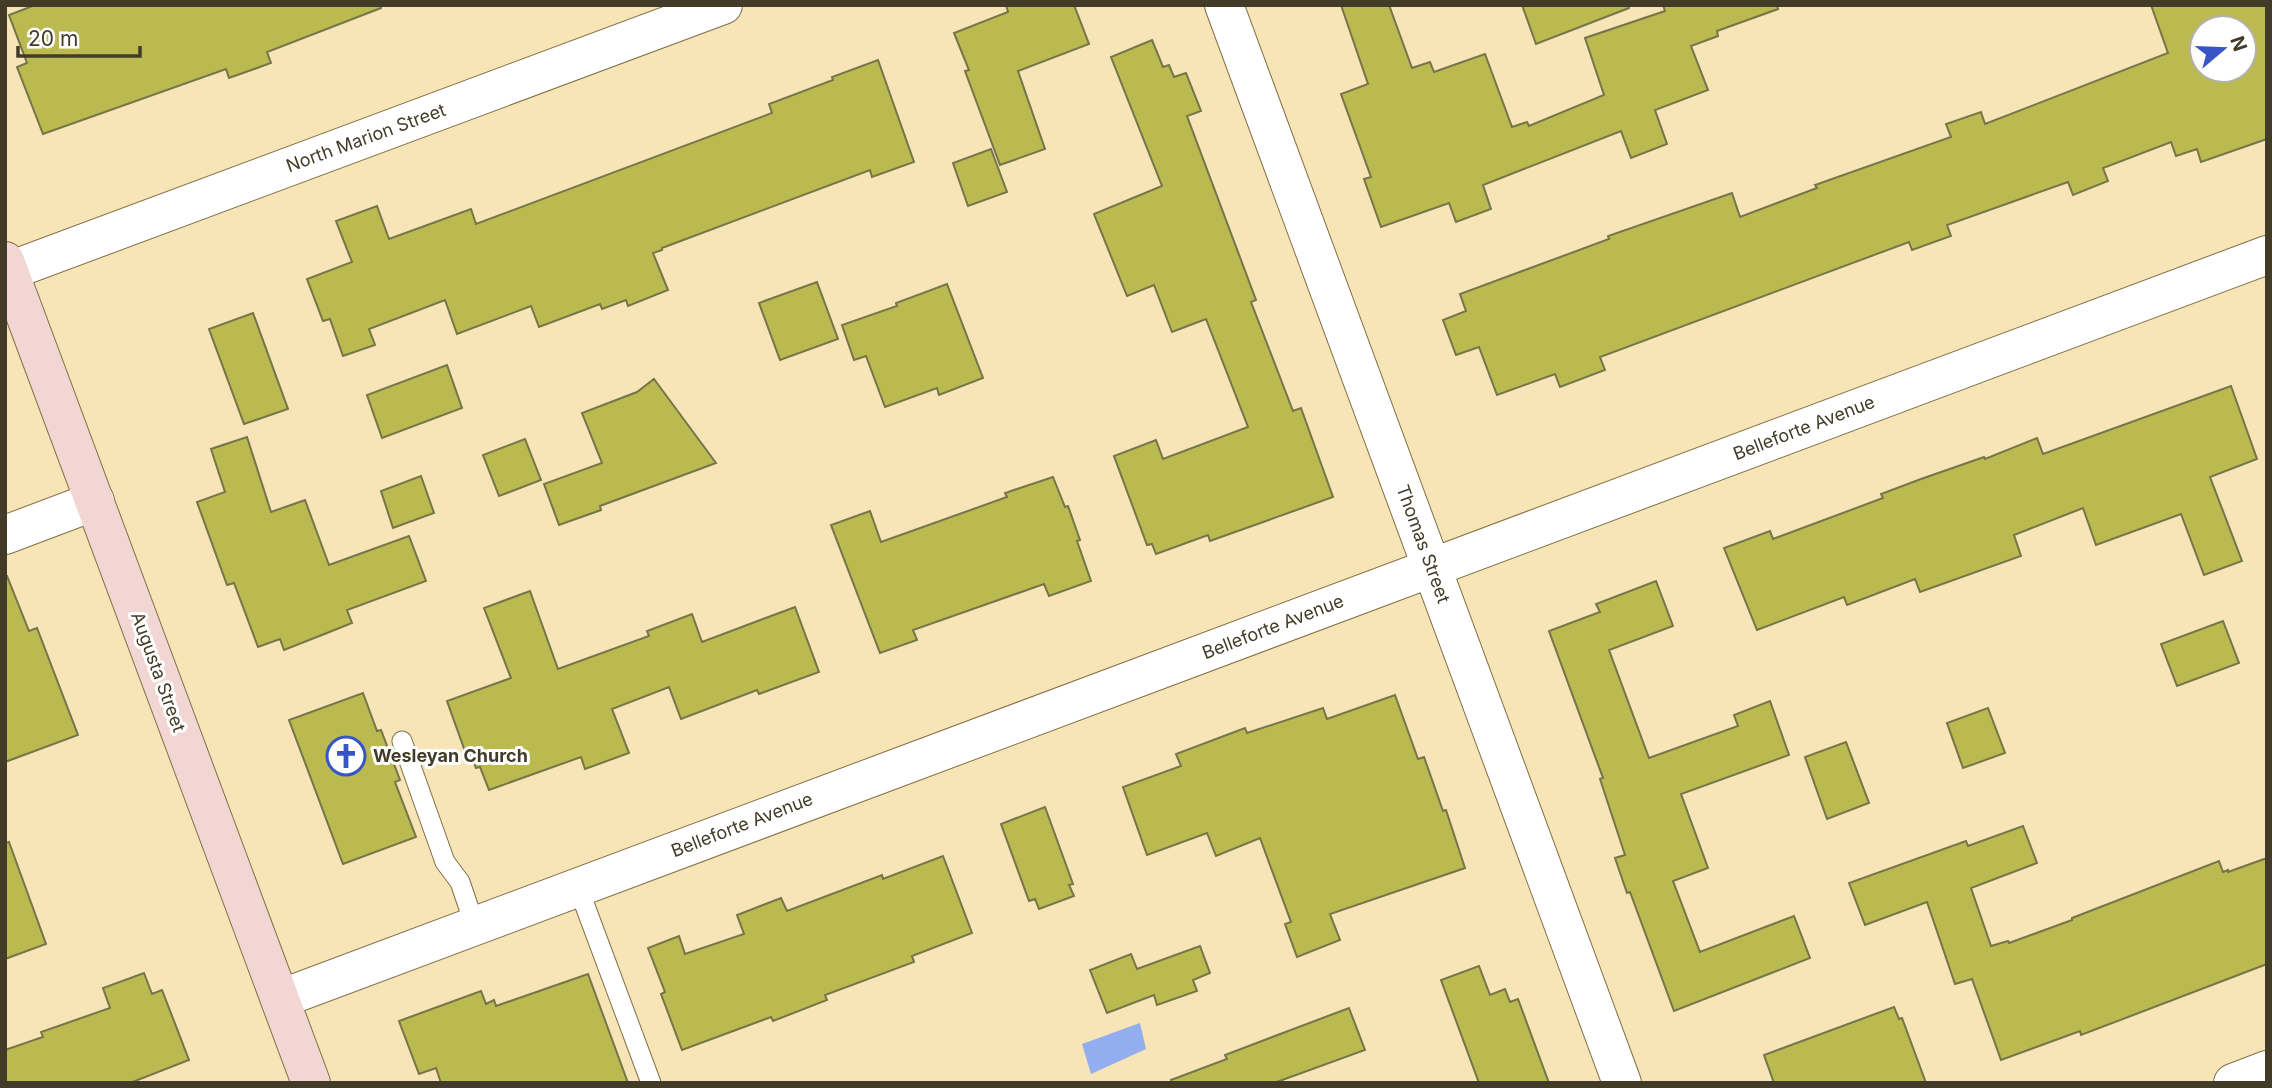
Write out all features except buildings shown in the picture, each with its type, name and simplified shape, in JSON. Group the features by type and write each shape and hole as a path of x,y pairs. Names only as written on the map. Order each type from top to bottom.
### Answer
{"street":[{"name":"North Marion Street","path":"7,266 723,5"},
{"name":"Thomas Street","path":"1224,5 1622,1083"},
{"name":"Belleforte Avenue","path":"280,999 2267,255"},
{"name":"Augusta Street","path":"7,266 311,1083"},
{"path":"5,535 95,501"},
{"path":"2233,1083 2267,1070"}],"lane":[{"path":"402,741 445,862 460,881 475,926"},
{"path":"578,887 651,1083"}],"water":[{"path":"1140,1023 1146,1049 1091,1074 1082,1044"}],"place":[{"name":"Wesleyan Church","path":"346,756"}]}
